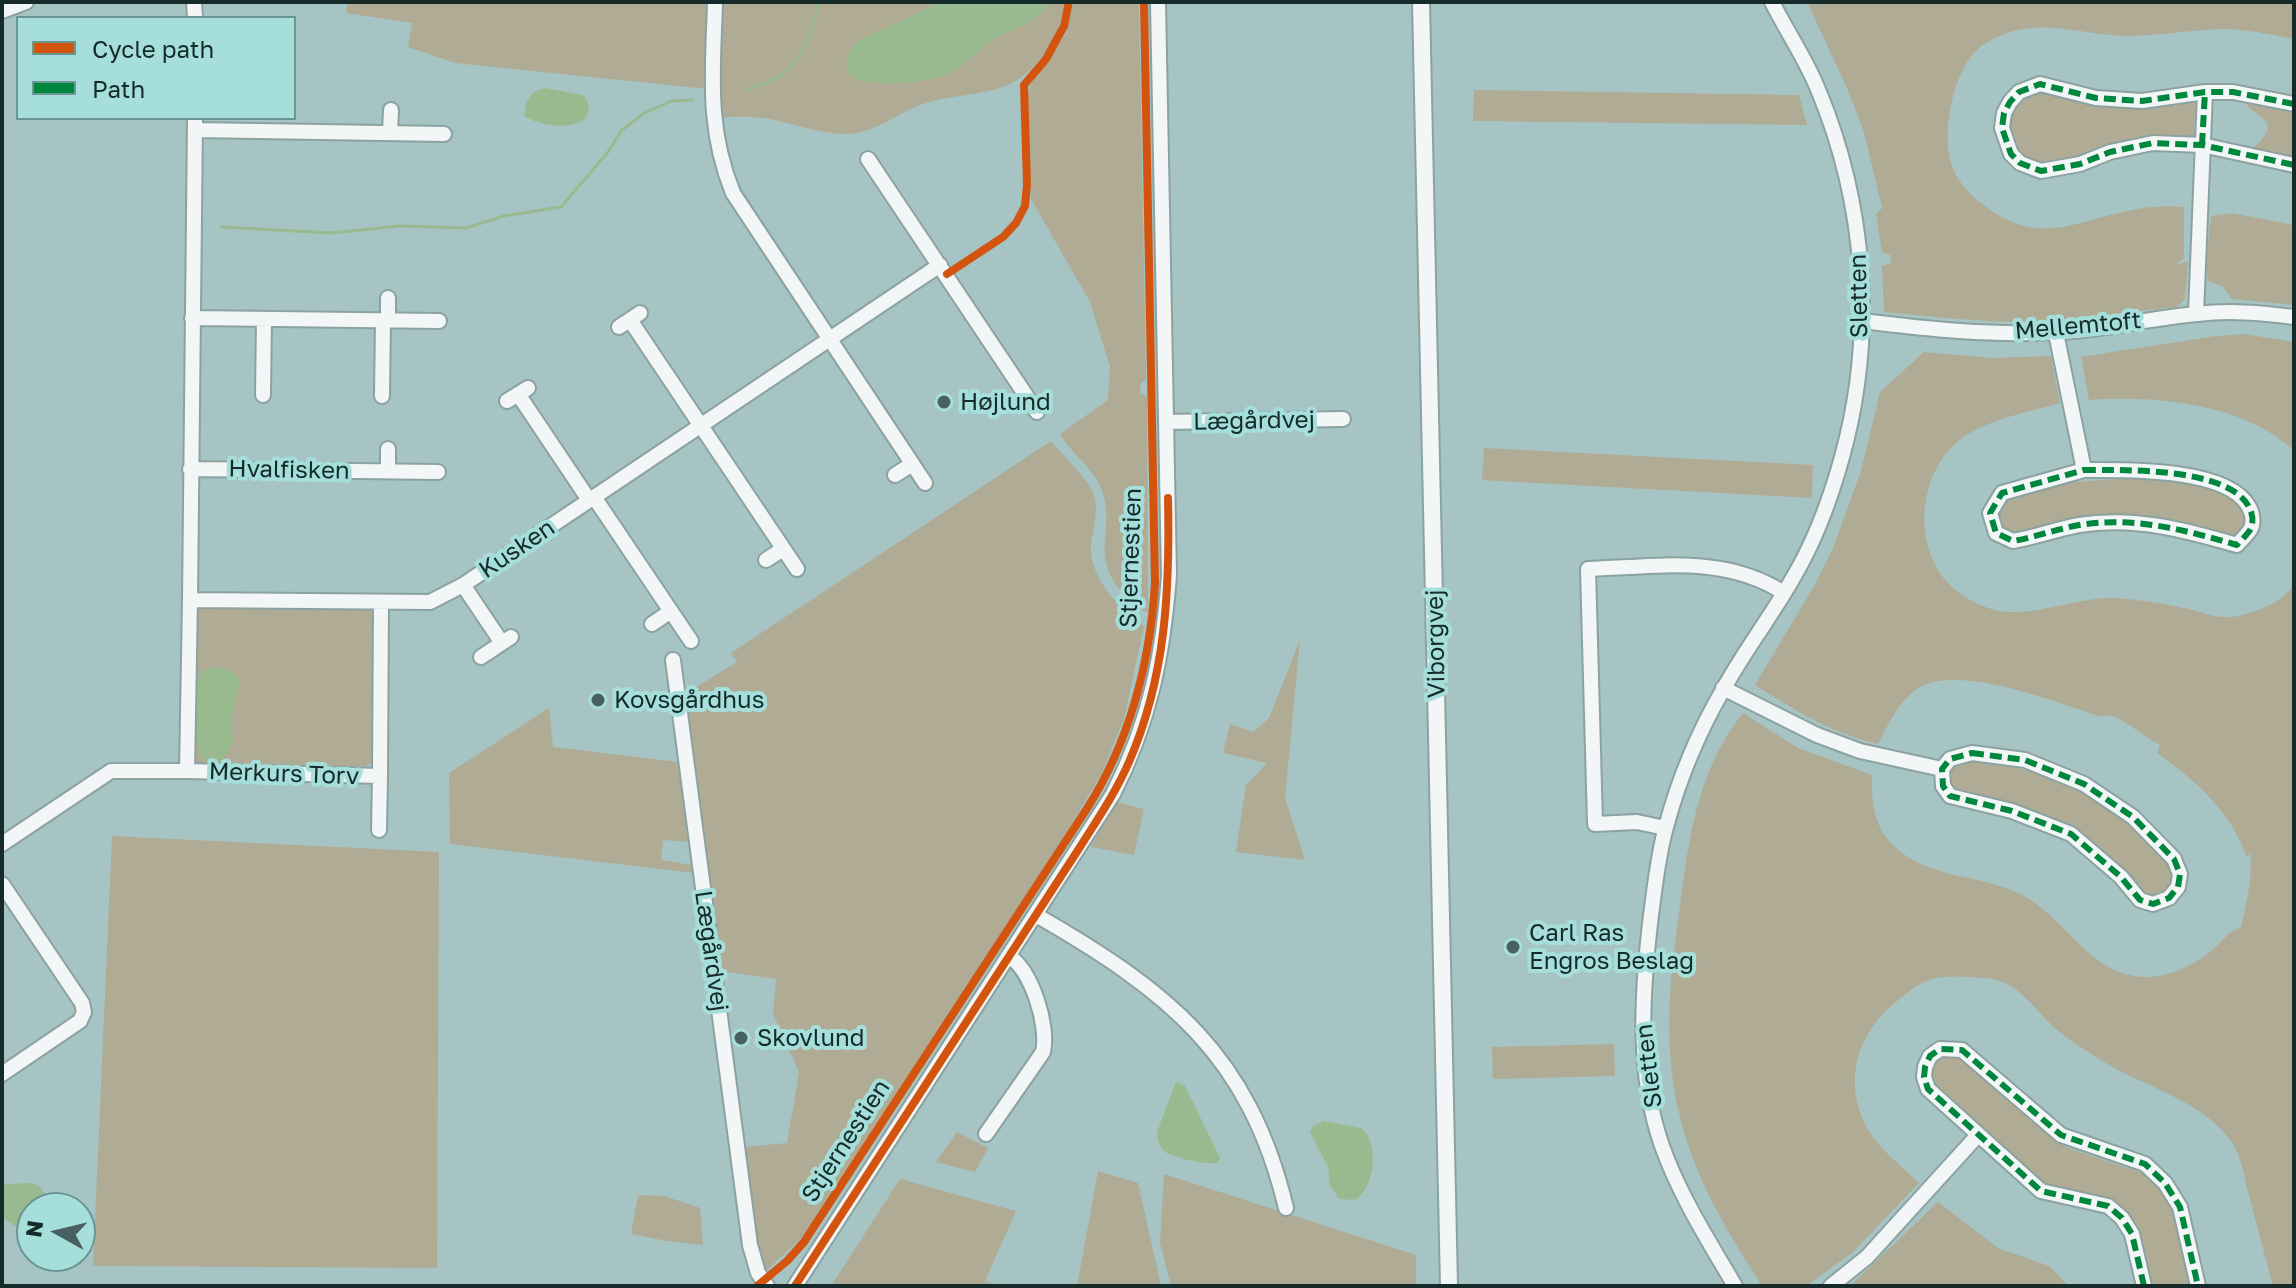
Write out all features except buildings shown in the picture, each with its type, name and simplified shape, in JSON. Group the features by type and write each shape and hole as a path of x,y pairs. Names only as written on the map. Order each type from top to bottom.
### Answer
{"main road":[{"name":"Viborgvej","path":"1421,2 1449,1286"}],"street":[{"path":"2,11 26,2"},
{"path":"715,2 714,133 721,165 733,193 925,483"},
{"name":"Lægårdvej","path":"795,1286 1113,794 1147,713 1159,670 1169,575 1158,2"},
{"name":"Sletten","path":"1735,1286 1685,1202 1661,1143 1647,1083 1644,992 1653,898 1665,828 1690,753 1723,688 1795,575 1823,515 1842,456 1855,397 1863,321 1863,285 1856,224 1841,158 1817,86 1772,2"},
{"path":"2294,104 2233,92 2205,92 2142,101 2096,98 2040,84 2019,92 2010,102 2004,113 2002,128 2011,154 2020,163 2041,171 2153,143 2202,145 2294,165"},
{"path":"2196,314 2205,92"},
{"path":"390,133 391,110"},
{"path":"444,134 195,124 190,600 430,602 463,585"},
{"path":"868,159 1037,412"},
{"name":"Kusken","path":"481,657 507,640 463,585 940,265"},
{"path":"382,396 388,298"},
{"name":"Mellemtoft","path":"1863,321 2003,333 2056,333 2196,314 2252,312 2294,317"},
{"path":"192,318 439,321"},
{"path":"263,395 264,319"},
{"path":"629,320 797,569"},
{"path":"2056,333 2084,470"},
{"path":"517,395 691,641"},
{"name":"Lægårdvej","path":"1166,422 1343,419"},
{"path":"388,449 388,471"},
{"path":"895,475 912,464"},
{"name":"Hvalfisken","path":"190,469 438,472"},
{"path":"2084,470 2152,471 2196,477 2240,494 2252,512 2252,528 2237,545 2172,527 2123,521 2078,525 2013,541 1996,533 1990,513 2002,493 2084,470"},
{"path":"766,560 783,549"},
{"path":"1665,828 1637,822 1595,824 1588,569 1707,566 1745,574 1784,593"},
{"name":"Merkurs Torv","path":"187,771 190,600"},
{"name":"Merkurs Torv","path":"379,830 381,602"},
{"path":"652,624 671,611"},
{"name":"Lægårdvej","path":"673,660 750,1245 758,1273 767,1286"},
{"path":"1723,688 1817,735 1860,751 1942,769"},
{"path":"1972,753 2025,760 2084,784 2133,817 2174,859 2180,874 2178,887 2169,898 2153,904 2140,900 2121,877 2071,834 2012,811 1950,796 1943,786 1942,769 1950,759 1972,753"},
{"name":"Merkurs Torv","path":"2,844 111,771 380,776"},
{"path":"2,884 82,1003 84,1012 80,1021 2,1074"},
{"path":"1036,915 1156,993 1184,1017 1214,1050 1249,1105 1265,1138 1286,1208"},
{"path":"986,1134 1043,1052 1047,1038 1025,972 1009,956"},
{"path":"2144,1286 2132,1234 2122,1218 2108,1206 2041,1191 1928,1089 1924,1077 1930,1056 1940,1049 1962,1050 2061,1135 2145,1164 2165,1183 2180,1207 2198,1286"},
{"path":"1831,1286 1867,1257 1978,1135"}],"shaded area":[{"path":"348,2 708,2 707,89 455,63 408,47 412,23 346,13"},
{"path":"723,2 1065,2 1051,43 1034,67 1011,84 929,102 876,127 847,134 763,118 721,117"},
{"path":"940,2 1050,2 1031,22 998,37 961,66 940,77 891,84 858,79 848,72 847,60 856,42"},
{"path":"1074,2 1139,2 1146,379 1141,383 1140,393 1147,397 1148,612 1134,605 1108,570 1105,557 1105,503 1101,488 1060,434 1108,400 1110,367 1090,302 1031,199 1028,94 1030,85 1066,33"},
{"path":"1807,2 2294,2 2294,39 2226,29 2125,36 2035,28 2005,34 1981,47 1961,73 1948,123 1949,156 1966,189 1998,215 2034,228 2068,226 2146,208 2184,207 2184,258 2176,264 2188,262 2185,299 2177,307 2074,320 2002,322 1955,319 1884,312 1882,266 1891,263 1890,255 1882,252 1876,214 1882,208 1864,132"},
{"path":"545,88 583,95 589,106 586,118 572,125 555,126 524,116 526,103 533,92"},
{"path":"1474,90 1799,95 1807,125 1473,121"},
{"path":"2038,92 2126,107 2195,103 2194,137 2058,163 2042,164 2028,160 2017,152 2008,131 2016,108"},
{"path":"2248,99 2294,110 2294,159 2250,150 2262,140 2268,129 2267,122 2248,107"},
{"path":"2231,213 2294,225 2294,305 2232,299 2222,286 2208,281 2206,264 2211,216"},
{"path":"2244,334 2294,342 2294,451 2274,435 2224,412 2169,401 2089,400 2081,357"},
{"path":"1924,352 1993,358 2051,356 2060,403 1973,431 1949,450 1938,465 1926,499 1926,536 1930,553 1942,577 1969,599 1991,609 2019,612 2111,598 2166,604 2214,616 2232,617 2267,606 2282,597 2294,584 2294,1286 2273,1286 2240,1159 2231,1141 2218,1126 2185,1103 2109,1065 2058,1031 2011,986 1992,979 1950,977 1926,981 1887,1010 1866,1037 1856,1068 1855,1085 1863,1120 1880,1146 1919,1183 1853,1252 1806,1286 1762,1286 1725,1226 1694,1162 1680,1117 1671,1066 1669,1015 1673,964 1686,860 1697,808 1715,758 1743,713 1798,748 1872,775 1873,804 1882,832 1909,858 2024,896 2053,918 2093,956 2124,974 2152,977 2180,970 2198,961 2229,934 2241,928 2250,883 2251,852 2247,858 2232,826 2211,798 2157,753 2160,745 2118,718 2095,715 1984,683 1940,681 1922,686 1907,697 1878,744 1830,728 1755,685 1833,548 1861,471 1880,392"},
{"path":"1051,441 1094,495 1096,513 1091,545 1100,580 1116,601 1144,626 1124,719 1102,773 1071,825 807,1233 765,1272 755,1236 744,1147 787,1143 799,1072 773,1014 776,979 720,971 683,695 737,662 731,653"},
{"path":"1484,448 1813,465 1812,498 1482,480"},
{"path":"2133,478 2180,483 2217,492 2242,508 2245,527 2230,538 2162,521 2015,537 2001,529 1997,515 2005,500 2061,483"},
{"path":"203,605 368,608 374,615 374,756 370,764 360,769 200,765 195,761 195,612"},
{"path":"1300,640 1285,798 1305,860 1236,852 1246,785 1267,763 1223,753 1230,724 1253,732 1269,718"},
{"path":"211,667 233,672 239,684 231,722 233,742 221,761 203,759 196,739 198,680 203,671"},
{"path":"549,708 553,747 678,762 690,842 663,840 661,860 692,865 694,873 450,844 449,773"},
{"path":"1964,760 1994,763 2051,779 2103,806 2127,823 2170,865 2173,871 2171,888 2159,897 2149,897 2084,840 1962,796 1949,786 1949,773"},
{"path":"1116,802 1144,809 1134,855 1091,847"},
{"path":"112,836 439,852 437,1268 96,1266 96,1198"},
{"path":"1614,1044 1615,1076 1493,1079 1492,1047"},
{"path":"1950,1055 1959,1057 2055,1141 2142,1173 2154,1184 2164,1196 2177,1224 2191,1286 2149,1286 2127,1217 2040,1184 1931,1085 1930,1068 1934,1060"},
{"path":"1176,1082 1185,1086 1220,1158 1218,1163 1182,1158 1168,1154 1161,1147 1157,1132"},
{"path":"1324,1121 1361,1128 1371,1144 1371,1176 1362,1194 1355,1200 1339,1199 1330,1185 1328,1167 1310,1132 1313,1126"},
{"path":"957,1132 988,1148 975,1172 936,1162"},
{"path":"1098,1171 1138,1183 1161,1286 1077,1286"},
{"path":"1164,1174 1416,1255 1416,1286 1171,1286 1160,1243"},
{"path":"900,1179 1016,1211 985,1281 1000,1286 831,1286"},
{"path":"27,1183 38,1185 44,1192 16,1192 16,1226 2,1216 2,1185"},
{"path":"638,1195 664,1196 700,1208 703,1245 631,1234"},
{"path":"1938,1202 1998,1248 2049,1266 2069,1286 1850,1286"}],"waterway":[{"path":"746,90 777,77 796,60 811,32 818,2"},
{"path":"222,227 331,233 400,226 466,228 504,216 561,207 608,152 622,130 643,114 671,101 692,100"}],"marked path":[{"path":"2294,104 2233,92 2205,92 2142,101 2096,98 2040,84 2019,92 2010,102 2004,113 2002,128 2011,154 2020,163 2041,171 2080,164 2110,152 2153,143 2202,145 2294,165"},
{"path":"2202,145 2205,92"},
{"path":"2084,470 2148,471 2220,484 2238,494 2249,507 2251,528 2237,545 2179,530 2120,522 2079,525 2013,541 1996,533 1990,513 2002,493 2084,470"},
{"path":"1972,753 2025,760 2084,784 2133,817 2174,859 2180,874 2178,887 2169,898 2153,904 2140,900 2121,877 2071,834 2012,811 1950,796 1943,786 1942,769 1950,759 1972,753"},
{"path":"2144,1286 2132,1234 2122,1218 2108,1206 2041,1191 1928,1089 1924,1077 1930,1056 1940,1049 1962,1050 2061,1135 2145,1164 2165,1183 2180,1207 2198,1286"}],"cycle path":[{"path":"947,274 1003,237 1016,223 1025,206 1024,85 1046,59 1064,26 1069,2"},
{"name":"Stjernestien","path":"757,1286 804,1242 1088,807 1115,755 1135,700 1148,642 1155,583 1144,2"},
{"path":"795,1286 1080,847 1124,773 1141,730 1158,665 1168,566 1168,498"}],"place":[{"name":"Højlund","path":"944,402"},
{"name":"Kovsgårdhus","path":"598,700"},
{"name":"Carl Ras Engros Beslag","path":"1513,947"},
{"name":"Skovlund","path":"741,1038"}]}
